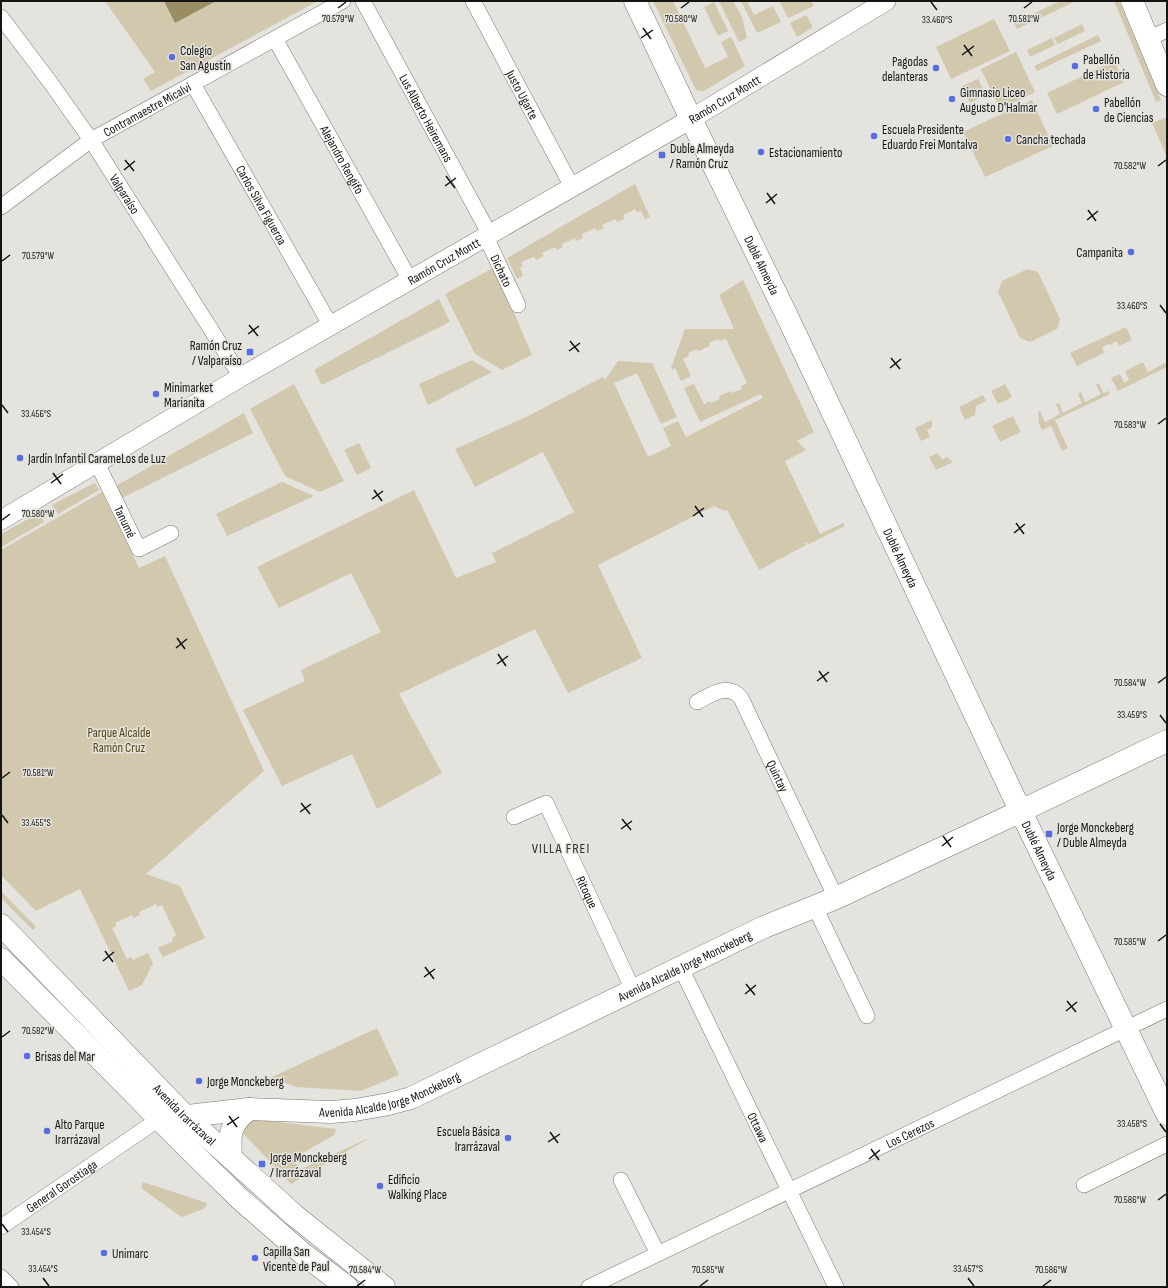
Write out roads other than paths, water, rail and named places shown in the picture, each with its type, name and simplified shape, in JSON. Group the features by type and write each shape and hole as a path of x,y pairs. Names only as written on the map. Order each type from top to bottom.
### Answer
{"main road":[{"name":"Dublé Almeyda","path":"636,1 1021,811 1167,1114"},
{"path":"1132,1 1158,35 1167,85"},
{"name":"Avenida Alcalde Jorge Monckeberg","path":"185,1116 249,1109 331,1112 370,1108 399,1102 428,1091 764,927 836,898 1167,741"},
{"name":"Avenida Irarrázaval","path":"1,925 185,1116 294,1215 384,1287"},
{"name":"Avenida Irarrázaval","path":"5,969 240,1199 302,1252 347,1287"},
{"path":"231,1158 230,1135 234,1123 249,1109"},
{"name":"General Gorostiaga","path":"159,1119 185,1116"}],"street":[{"name":"Contramaestre Micalvi","path":"1,207 91,140 344,1"},
{"name":"Lus Alberto Heiremans","path":"363,1 488,236"},
{"name":"Justo Ugarte","path":"473,1 572,187"},
{"name":"Ramón Cruz Montt","path":"1,520 241,377 691,119 886,1"},
{"name":"Valparaíso","path":"1,17 91,140 241,377"},
{"name":"Alejandro Rengifo","path":"275,39 410,280"},
{"name":"Carlos Silva Figueroa","path":"193,84 331,326"},
{"name":"Dichato","path":"488,236 518,304"},
{"name":"Tanumé","path":"97,463 139,549 171,533"},
{"name":"Quintay","path":"697,702 726,690 733,691 741,698 836,898"},
{"name":"Ritoque","path":"514,817 546,803 633,990"},
{"path":"815,906 867,1016"},
{"name":"Ottawa","path":"681,968 836,1287"},
{"name":"Los Cerezos","path":"589,1287 1167,1010"},
{"name":"General Gorostiaga","path":"1,1227 159,1119"},
{"path":"1084,1185 1167,1144"},
{"path":"621,1180 658,1254"},
{"path":"1,1277 11,1287"}],"place":[{"name":"Colegio San Agustín","path":"172,57"},
{"name":"Pabellón de Historia","path":"1075,66"},
{"name":"Pagodas delanteras","path":"936,68"},
{"name":"Gimnasio Liceo Augusto D'Halmar","path":"952,99"},
{"name":"Pabellón de Ciencias","path":"1096,109"},
{"name":"Escuela Presidente Eduardo Frei Montalva","path":"874,136"},
{"name":"Cancha techada","path":"1008,139"},
{"name":"Estacionamiento","path":"761,152"},
{"name":"Duble Almeyda / Ramón Cruz","path":"662,155"},
{"name":"Campanita","path":"1131,252"},
{"name":"Ramón Cruz / Valparaíso","path":"250,352"},
{"name":"Minimarket Marianita","path":"156,394"},
{"name":"Jardín Infantil CarameLos de Luz","path":"20,458"},
{"name":"Jorge Monckeberg / Duble Almeyda","path":"1049,834"},
{"name":"Brisas del Mar","path":"27,1056"},
{"name":"Jorge Monckeberg","path":"199,1081"},
{"name":"Alto Parque Irarrázaval","path":"47,1131"},
{"name":"Escuela Básica Irarrázaval","path":"508,1138"},
{"name":"Jorge Monckeberg / Irarrázaval","path":"262,1164"},
{"name":"Edificio Walking Place","path":"380,1186"},
{"name":"Unimarc","path":"104,1253"},
{"name":"Capilla San Vicente de Paul","path":"255,1258"}],"district":[{"name":"VILLA FREI","path":"561,848"}],"park label":[{"name":"Parque Alcalde Ramón Cruz","path":"119,740"}]}
